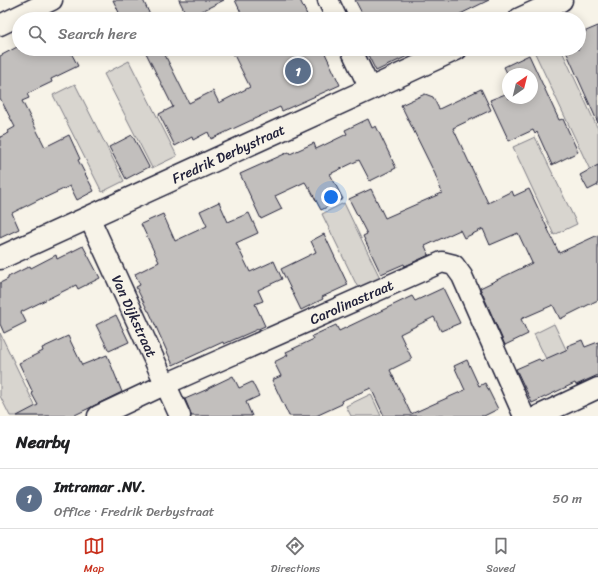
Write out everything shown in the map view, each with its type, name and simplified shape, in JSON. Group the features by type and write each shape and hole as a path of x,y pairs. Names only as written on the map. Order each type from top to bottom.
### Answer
{"main road":[{"path":"535,12 561,0"},
{"name":"Fredrik Derbystraat","path":"0,258 441,56"}],"street":[{"path":"27,12 52,0"},
{"path":"328,0 334,12"},
{"path":"0,25 12,19"},
{"path":"354,56 370,89"},
{"name":"Van Dijkstraat","path":"89,217 180,416"},
{"name":"Carolinastraat","path":"98,416 166,384 442,262 454,265 462,276 524,416"},
{"path":"538,416 598,388"}],"shaded area":[{"path":"536,56 564,56 598,129 598,187"},
{"path":"129,61 177,156 152,168 104,74"},
{"path":"75,84 124,181 102,192 53,95"},
{"path":"535,137 577,224 554,235 513,147"},
{"path":"344,203 382,282 360,292 322,214"},
{"path":"554,324 580,379 560,388 534,334"},
{"path":"0,333 40,416 10,416 0,396"},
{"path":"371,394 381,416 351,416 346,406"}],"building":[{"path":"113,0 143,0 149,12 119,12"},
{"path":"179,0 224,0 200,12 185,12"},
{"path":"235,0 300,0 306,12 241,12"},
{"path":"355,0 489,0 464,12 361,12"},
{"path":"598,26 598,123 568,56 586,56 586,31"},
{"path":"12,50 12,56 73,56 78,66 51,79 52,82 27,94 29,98 22,101 45,147 69,135 80,159 78,160 94,191 77,200 70,186 12,213 19,229 0,238 0,137 9,133 8,131 15,127 0,98 0,56"},
{"path":"148,56 166,56 189,103 213,91 219,103 250,87 234,56 326,56 340,85 282,111 280,107 211,139 208,132 193,140 192,137 175,146 159,114 173,107"},
{"path":"368,56 407,56 376,71"},
{"path":"529,56 535,68 504,68"},
{"path":"538,75 559,120 563,119 578,152 552,165 537,132 535,134 533,130 509,141 490,100 502,95 502,104 538,104"},
{"path":"481,89 491,110 453,128 488,203 512,191 514,196 529,189 559,253 598,235 598,300 560,319 553,305 521,319 528,334 505,345 480,288 532,263 518,233 490,245 483,229 464,238 460,230 425,246 429,255 405,266 404,264 381,274 363,236 367,234 349,199 371,189 385,218 442,193 435,174 401,105 425,94 433,97 439,109"},
{"path":"368,119 372,128 376,126 396,168 370,181 359,160 330,174 343,199 321,210 305,182 275,196 282,209 261,219 240,174 289,152 290,154 314,143 316,149 347,134 345,130"},
{"path":"132,135 149,167 126,179 109,147"},
{"path":"598,165 598,185 588,190 580,175"},
{"path":"219,202 228,222 249,213 258,233 236,243 250,272 274,261 282,279 258,290 263,301 255,304 265,326 224,344 223,342 173,365 149,311 136,287 140,285 135,274 159,262 141,224 163,214 175,241 207,226 200,211"},
{"path":"324,234 348,285 322,297 323,299 301,310 281,269 316,252 311,241"},
{"path":"83,246 100,278 78,289 76,285 21,312 26,322 4,333 0,324 0,283 8,279 8,277 30,266 31,268 56,255 57,259"},
{"path":"443,288 460,323 441,331 434,317 400,334 412,359 390,370 411,414 465,390 454,366 467,360 479,386 485,383 498,409 484,416 384,416 371,388 341,401 342,404 316,416 289,416 272,380 281,376 274,362 288,355 286,352 314,339 312,336 336,325 339,331 412,296 415,301"},
{"path":"116,315 129,342 109,351 96,325"},
{"path":"68,336 82,365 107,355 122,392 73,416 17,416 38,405 19,363 43,351 42,348"},
{"path":"582,340 585,347 598,342 598,375 576,385 575,383 532,403 516,369 539,359 541,361 568,349 567,346"},
{"path":"233,376 239,388 252,382 259,396 246,402 252,416 191,416 185,399"}],"place":[{"name":"Intramar .NV.","path":"298,71"}]}
